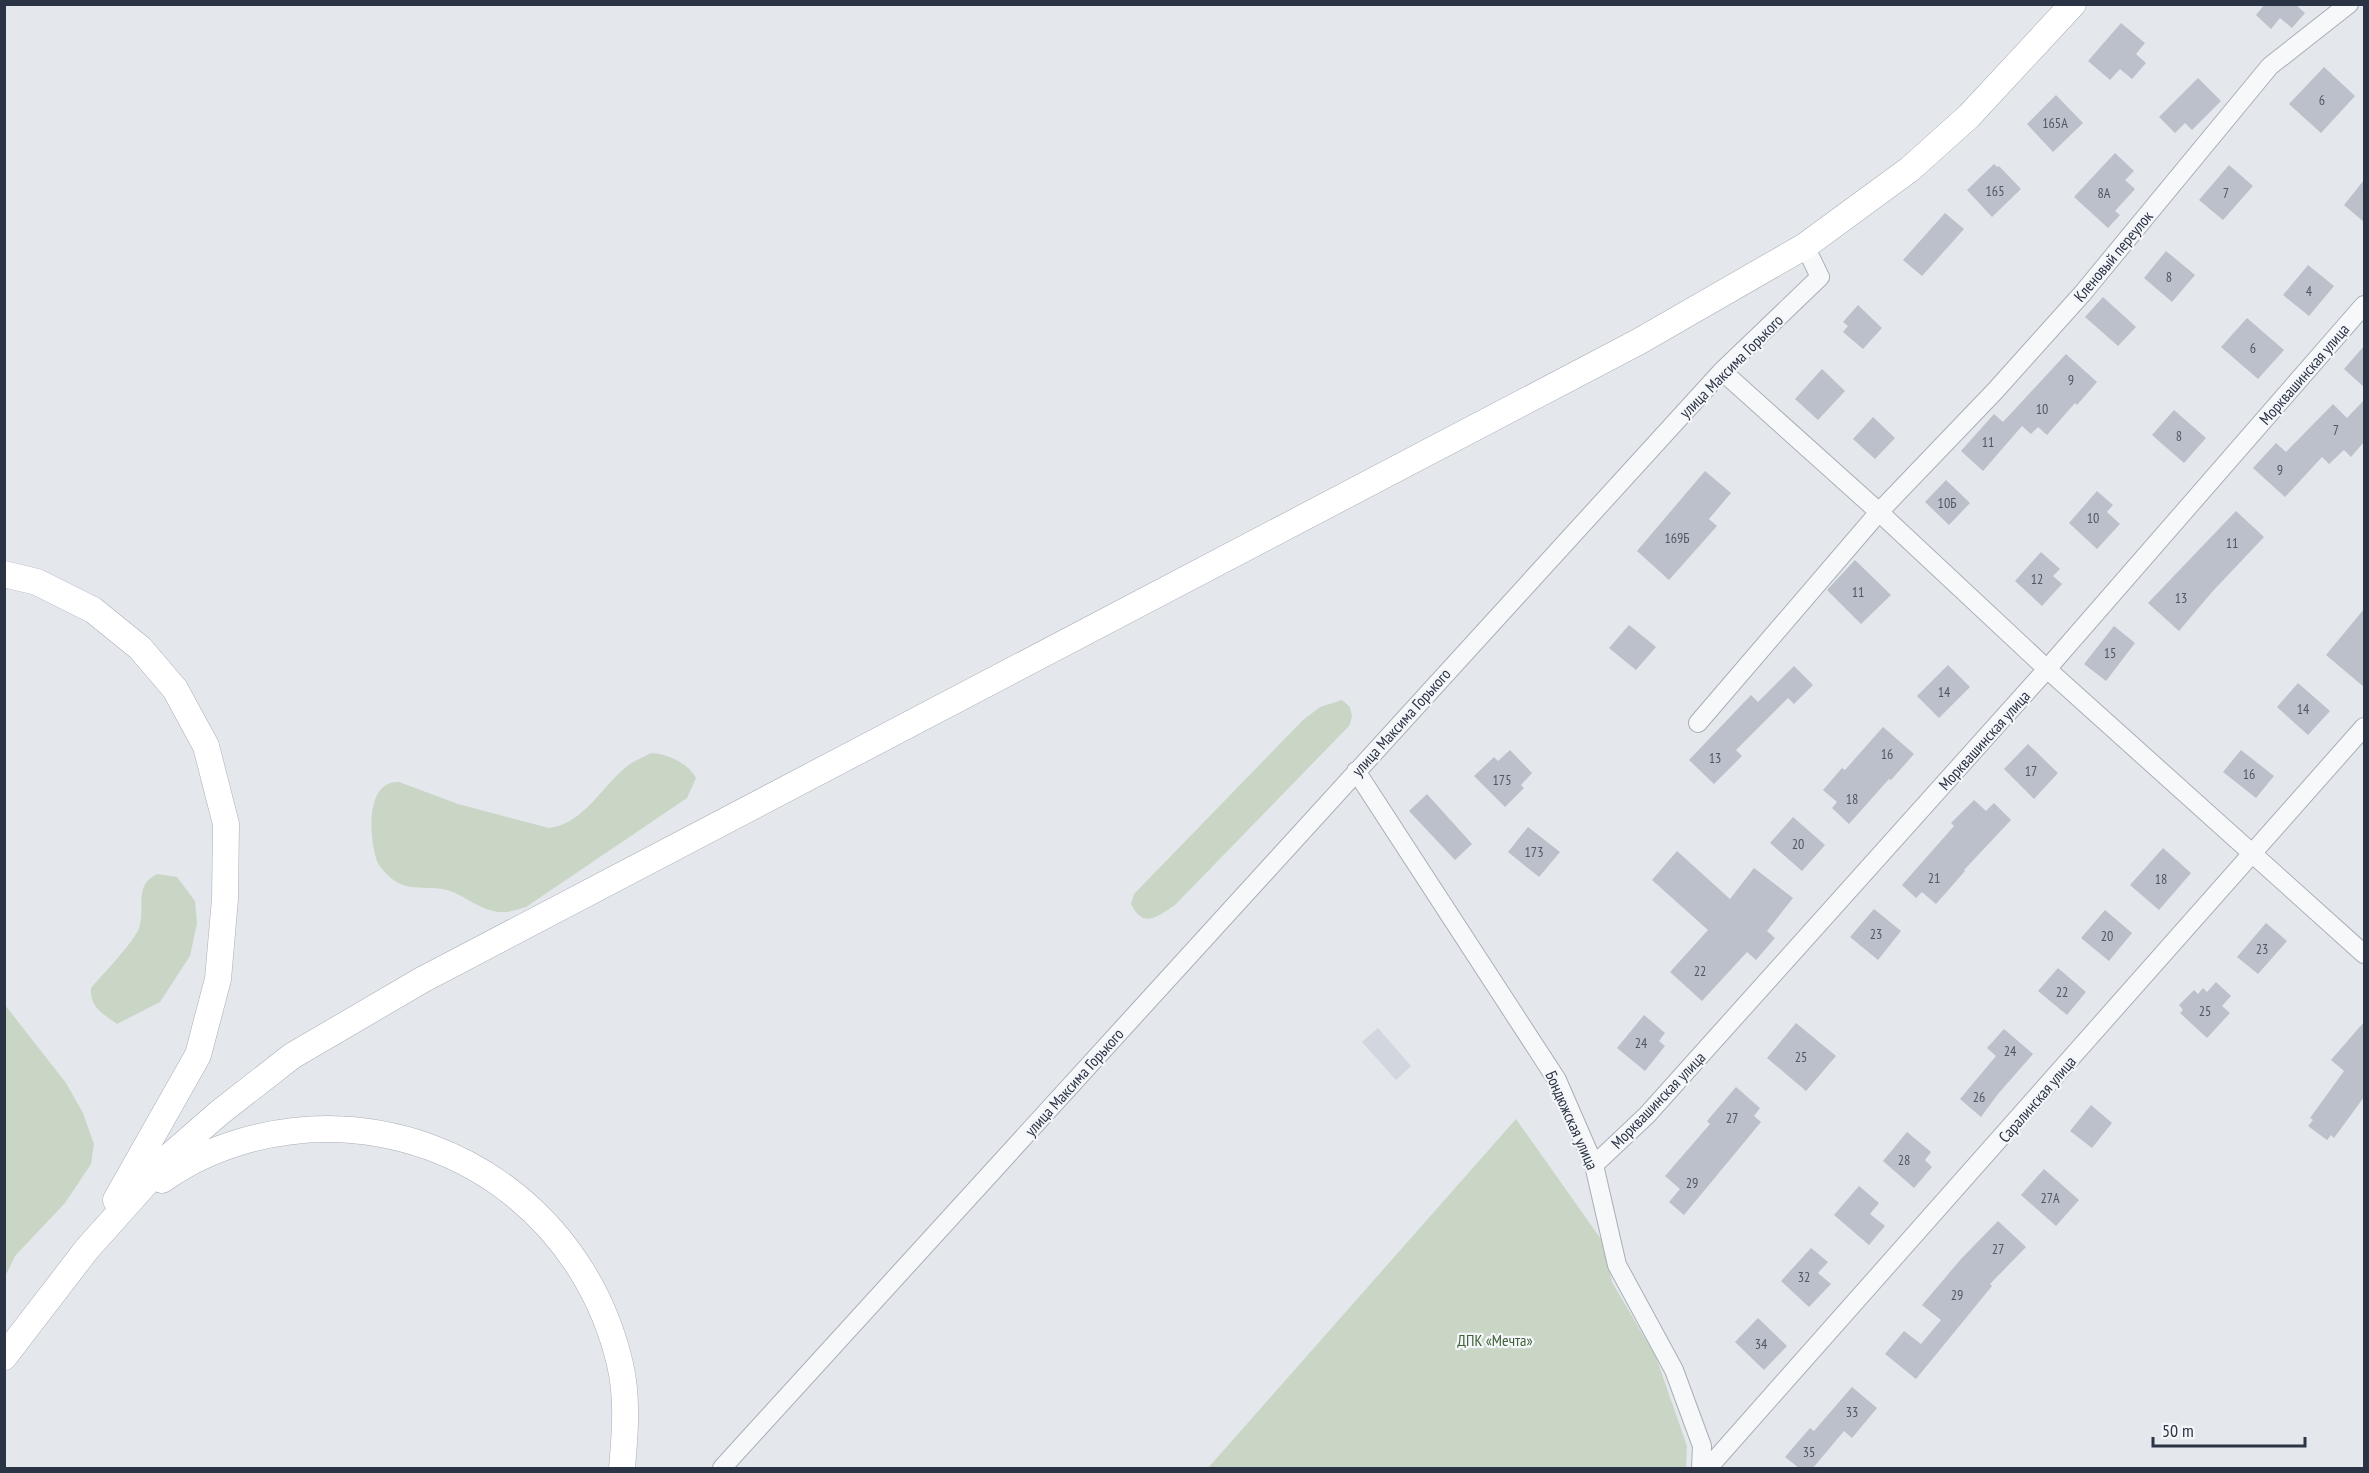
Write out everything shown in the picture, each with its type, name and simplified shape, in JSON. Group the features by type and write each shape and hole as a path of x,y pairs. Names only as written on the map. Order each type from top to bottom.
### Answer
{"street":[{"path":"4,1357 87,1250 172,1154 219,1113 292,1056 422,980 1638,342 1805,246 1910,169 1970,116 2073,4"},
{"name":"Кленовый переулок","path":"1698,723 1880,512 1995,391 2082,294 2270,66 2349,4"},
{"name":"улица Максима Горького","path":"722,1468 1722,371 1820,277 1805,246"},
{"name":"Морквашинская улица","path":"1594,1165 1647,1116 2047,669 2364,305"},
{"path":"1722,371 1880,512 2047,669 2364,954"},
{"path":"4,574 36,582 93,610 140,648 175,689 206,746 226,824 225,899 218,979 198,1055 87,1250"},
{"name":"Саралинская улица","path":"1708,1468 2364,727"},
{"name":"Бондюжская улица","path":"1356,771 1557,1080 1594,1165 1617,1264 1674,1370 1702,1446 1701,1468"},
{"path":"87,1250 129,1203 180,1167 237,1142 298,1129 329,1129 360,1130 421,1143 478,1168 529,1205 570,1252 601,1306 620,1365 626,1428 622,1468"}],"shaded area":[{"path":"1378,1028 1411,1066 1396,1080 1362,1042"}],"green space":[{"path":"1342,700 1350,707 1352,717 1349,726 1175,905 1156,917 1140,916 1131,904 1134,894 1303,720 1320,707"},
{"path":"651,753 677,760 696,778 687,798 526,907 509,912 497,912 446,890 402,885 388,875 377,861 372,839 372,812 380,790 388,784 399,782 458,804 549,828 562,825 584,811 620,772"},
{"path":"157,874 177,877 195,901 197,923 190,956 160,1002 117,1024 95,1005 91,988 136,934 141,920 145,884"},
{"path":"5,1005 66,1083 83,1113 94,1144 91,1164 65,1203 15,1256 5,1277"},
{"name":"ДПК «Мечта»","path":"1516,1119 1603,1242 1612,1282 1656,1357 1687,1446 1686,1468 1208,1468"}],"building":[{"path":"2265,4 2295,4 2305,13 2292,28 2280,18 2271,29 2256,15"},
{"path":"2121,23 2145,43 2136,54 2146,63 2132,79 2120,69 2110,80 2088,61"},
{"path":"2324,67 2355,96 2321,133 2289,104"},
{"path":"2198,78 2221,101 2192,130 2185,123 2175,133 2159,117"},
{"path":"2056,95 2083,123 2053,152 2027,124"},
{"path":"2115,153 2134,171 2125,180 2135,189 2115,211 2120,215 2108,228 2074,197"},
{"path":"1994,164 1999,166 2021,189 1992,217 1967,190"},
{"path":"2229,165 2253,186 2223,220 2199,200"},
{"path":"2364,180 2364,222 2344,205"},
{"path":"1945,213 1964,229 1922,276 1903,260"},
{"path":"2166,251 2195,275 2172,302 2144,278"},
{"path":"2308,265 2334,286 2309,316 2283,295"},
{"path":"2103,297 2136,327 2118,346 2085,317"},
{"path":"1858,305 1882,328 1863,349 1843,332 1848,326 1843,322"},
{"path":"2247,318 2284,350 2258,379 2221,347"},
{"path":"2364,346 2364,387 2344,369"},
{"path":"2066,354 2097,382 2047,435 2038,427 2031,434 2022,426 1983,471 1961,451 1994,414 2003,422"},
{"path":"1822,369 1845,391 1818,420 1795,399"},
{"path":"2364,400 2364,442 2351,457 2344,450 2329,464 2322,457 2285,497 2253,468 2276,443 2286,452 2333,404 2347,418"},
{"path":"2174,410 2206,438 2184,463 2152,435"},
{"path":"1873,417 1895,438 1875,459 1853,439"},
{"path":"1705,471 1731,493 1709,519 1717,526 1669,580 1637,551"},
{"path":"1946,480 1970,503 1949,525 1925,502"},
{"path":"2097,491 2113,505 2107,512 2120,524 2097,549 2069,523"},
{"path":"2236,511 2264,537 2179,631 2148,603"},
{"path":"2041,552 2060,569 2053,576 2062,584 2042,606 2015,581"},
{"path":"1855,560 1891,595 1861,624 1827,590"},
{"path":"2364,609 2364,687 2326,655"},
{"path":"1629,625 1656,647 1636,670 1609,648"},
{"path":"2114,626 2135,643 2106,681 2084,664"},
{"path":"1948,665 1970,687 1939,718 1917,696"},
{"path":"1794,666 1813,685 1794,704 1788,698 1736,750 1742,756 1714,784 1689,760 1751,695 1758,702"},
{"path":"2298,683 2330,711 2308,735 2277,707"},
{"path":"1883,727 1914,754 1849,824 1832,808 1837,802 1823,790 1842,768 1845,770"},
{"path":"2028,744 2058,773 2034,799 2004,769"},
{"path":"1510,750 1532,773 1521,785 1524,788 1505,807 1474,776 1494,757 1498,761"},
{"path":"2241,750 2274,776 2256,798 2223,772"},
{"path":"1427,794 1472,844 1455,860 1409,811"},
{"path":"1974,800 1986,811 1994,803 2011,820 1936,904 1922,892 1916,898 1902,885 1954,826 1951,823"},
{"path":"1793,817 1825,845 1802,871 1770,843"},
{"path":"1528,827 1560,852 1539,877 1508,852"},
{"path":"2163,848 2191,873 2159,910 2130,885"},
{"path":"1677,851 1730,899 1754,868 1793,898 1767,931 1775,938 1756,960 1747,952 1702,1001 1670,972 1708,930 1652,880"},
{"path":"1874,909 1901,931 1878,960 1850,937"},
{"path":"2105,910 2132,933 2109,961 2081,938"},
{"path":"2266,923 2287,941 2258,974 2237,957"},
{"path":"2058,968 2086,992 2067,1015 2038,991"},
{"path":"2216,982 2231,996 2222,1006 2230,1013 2207,1038 2180,1013 2183,1010 2179,1005 2194,990 2198,994 2203,988 2207,992"},
{"path":"1644,1015 1665,1033 1659,1041 1665,1046 1645,1071 1617,1048"},
{"path":"2364,1022 2364,1097 2334,1138 2331,1135 2327,1140 2308,1126 2313,1120 2310,1118 2344,1071 2331,1060"},
{"path":"1796,1023 1836,1056 1806,1091 1767,1058"},
{"path":"2004,1029 2033,1054 1981,1117 1960,1099 1996,1056 1987,1048"},
{"path":"1736,1087 1760,1108 1754,1116 1761,1122 1684,1215 1669,1202 1680,1189 1665,1176 1710,1124 1707,1121"},
{"path":"2091,1105 2112,1123 2092,1148 2070,1131"},
{"path":"1907,1132 1931,1152 1925,1160 1932,1167 1914,1188 1883,1161"},
{"path":"2044,1169 2079,1200 2056,1226 2021,1195"},
{"path":"1859,1186 1879,1203 1870,1214 1885,1226 1869,1245 1834,1215"},
{"path":"1998,1221 2026,1247 1990,1284 1992,1286 1916,1379 1885,1354 1904,1331 1921,1344 1941,1320 1922,1305 1961,1259"},
{"path":"1811,1248 1828,1262 1818,1273 1831,1284 1809,1307 1781,1281"},
{"path":"1758,1318 1787,1346 1764,1370 1735,1342"},
{"path":"1852,1387 1877,1408 1852,1438 1844,1431 1813,1468 1799,1468 1785,1457 1810,1428 1814,1431"}]}
